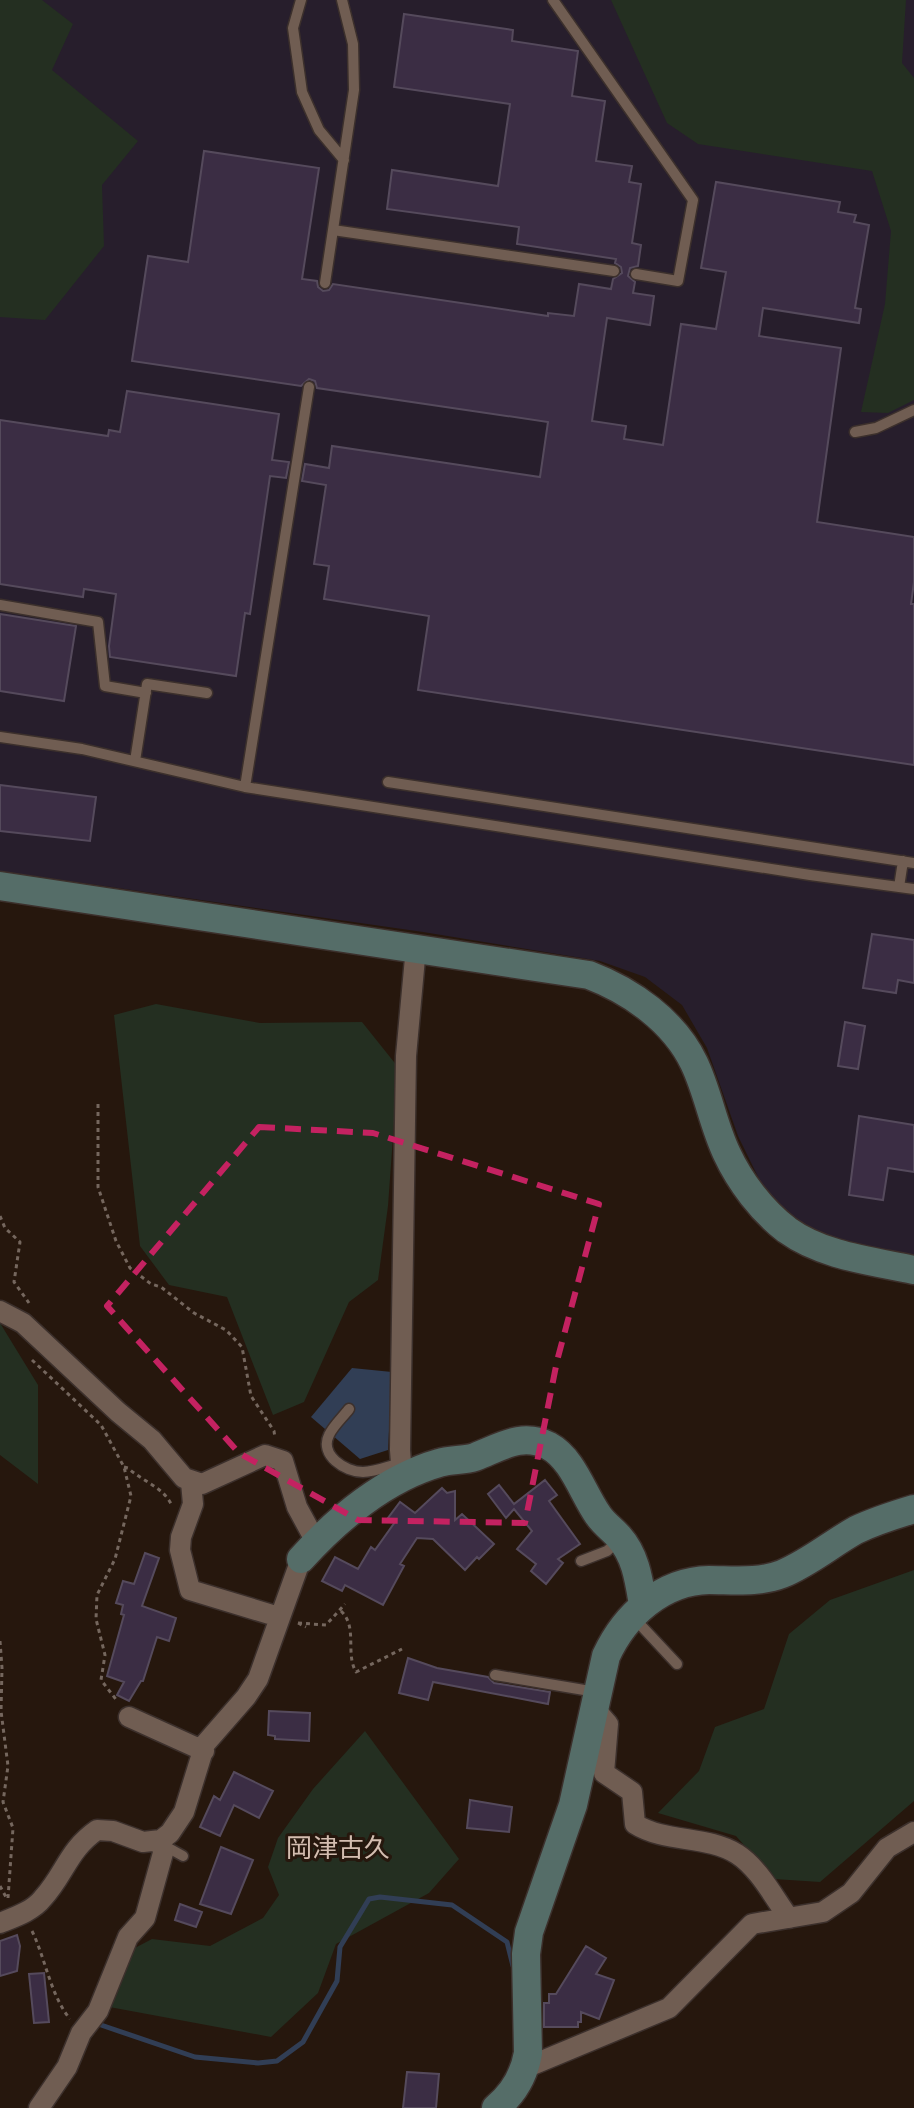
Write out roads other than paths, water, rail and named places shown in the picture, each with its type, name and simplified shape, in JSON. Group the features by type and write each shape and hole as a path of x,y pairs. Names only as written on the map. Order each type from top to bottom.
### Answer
{"street":[{"path":"0,886 589,975 626,992 669,1029 693,1060 726,1153 749,1190 787,1230 827,1250 914,1270"},
{"path":"404,1469 406,1056 416,947"},
{"path":"0,1311 23,1323 126,1420 152,1440 184,1478 191,1482 202,1484 265,1455 283,1461 308,1550 292,1621 246,1697 205,1744 184,1812 162,1840 163,1853 145,1918 128,1937 98,2011 81,2033 67,2067 39,2108"},
{"path":"308,1550 404,1469 467,1459 518,1439 546,1444 566,1460 597,1514 620,1538 637,1570 638,1611"},
{"path":"191,1482 192,1509 181,1537 180,1550 190,1590 292,1621"},
{"path":"496,2108 516,2087 525,2068 528,2053 526,1954 529,1932 573,1805 606,1656 614,1637 654,1597 688,1582 759,1580 780,1575 855,1531 914,1509"},
{"path":"597,1701 608,1724 604,1773 632,1792 635,1824 648,1832 725,1848 737,1854 750,1865 789,1918"},
{"path":"129,1717 204,1751"},
{"path":"0,1923 15,1908 42,1900 79,1842 97,1830 113,1831 143,1842 162,1840"},
{"path":"525,2068 669,2008 752,1924 823,1912 851,1893 887,1848 914,1832"}],"lane":[{"path":"301,0 293,28 302,92 319,130 344,160"},
{"path":"325,283 354,90 353,44 342,0"},
{"path":"553,0 693,200 678,281 636,274"},
{"path":"333,230 614,271"},
{"path":"245,787 309,387"},
{"path":"855,432 876,428 914,410"},
{"path":"0,605 98,622 105,686 146,693"},
{"path":"135,761 147,684 207,693"},
{"path":"0,737 82,749 245,787 914,889"},
{"path":"388,782 908,862 899,887"},
{"path":"349,1409 327,1440 327,1447 337,1462 352,1471 404,1469"},
{"path":"581,1561 607,1551 620,1538"},
{"path":"638,1611 677,1664"},
{"path":"495,1675 597,1701"},
{"path":"162,1840 165,1846 183,1856"}],"water":[{"path":"352,1368 392,1372 388,1450 360,1459 311,1417"}],"waterway":[{"path":"101,2025 195,2057 258,2063 277,2061 303,2042 337,1981 340,1947 369,1899 380,1897 452,1905 507,1942 513,1966"}],"district":[{"name":"岡津古久","path":"338,1848"}]}
